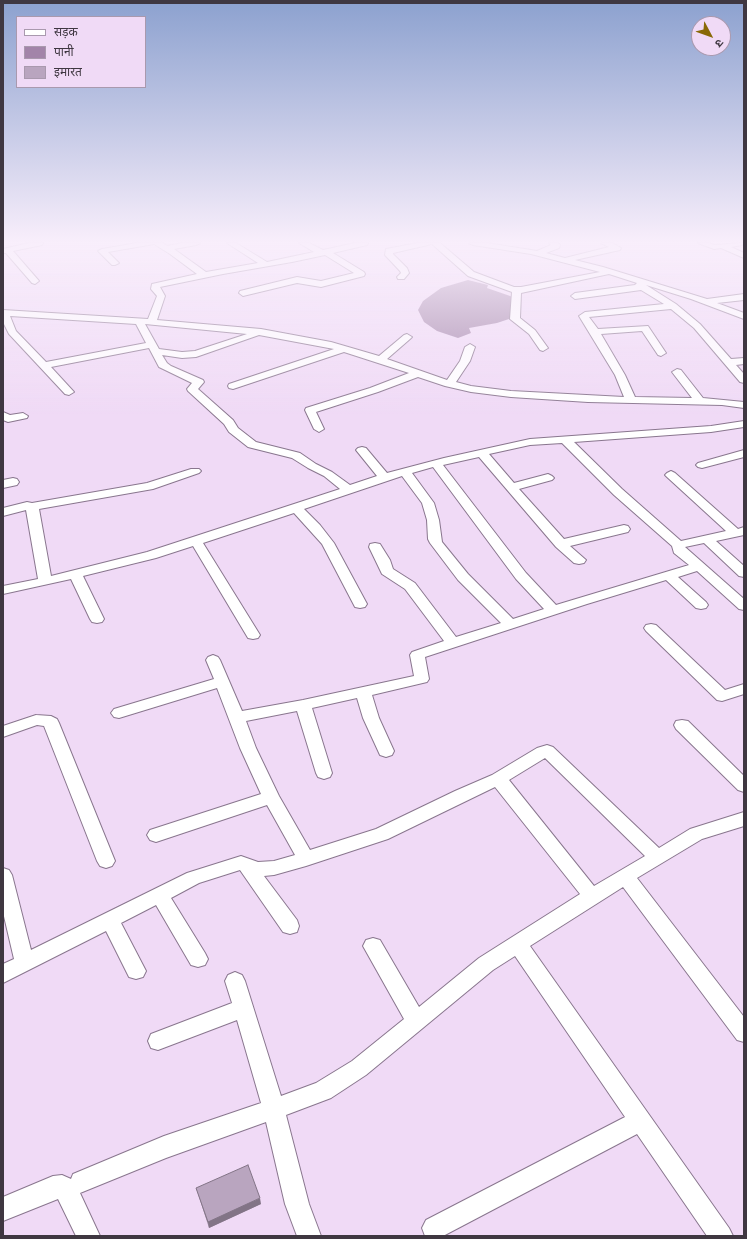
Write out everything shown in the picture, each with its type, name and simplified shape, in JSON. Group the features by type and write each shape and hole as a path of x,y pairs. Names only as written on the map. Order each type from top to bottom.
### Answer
{"street":[{"path":"152,322 159,301"},
{"path":"516,301 515,319 532,332 543,348"},
{"path":"665,301 697,326 730,362 744,380"},
{"path":"705,301 744,316"},
{"path":"631,400 620,375 584,316 673,306"},
{"path":"729,310 744,309"},
{"path":"70,392 12,332 4,313 139,321 261,332 330,345 380,360 449,384 471,389 511,394 631,400 722,402 744,405"},
{"path":"139,321 163,365 199,382 192,388 229,422 233,430 252,445 296,455 312,466 328,474 349,490"},
{"path":"595,332 646,328 661,353"},
{"path":"44,365 154,348 182,355 196,354 261,332"},
{"path":"380,360 407,337"},
{"path":"449,384 465,361 470,346"},
{"path":"233,386 343,349"},
{"path":"730,362 744,361"},
{"path":"677,372 700,401"},
{"path":"320,429 310,410 418,373"},
{"path":"3,415 8,419 23,416"},
{"path":"3,590 151,555 405,472 530,442 704,430 744,424"},
{"path":"565,440 618,492 678,545 679,550 744,606"},
{"path":"362,450 385,478"},
{"path":"482,453 560,544 578,560"},
{"path":"702,465 744,453"},
{"path":"436,464 521,576 553,610"},
{"path":"3,512 27,506 32,507 149,486 195,471"},
{"path":"405,472 428,502 433,520 434,539 436,543 463,576 510,624"},
{"path":"671,475 740,532"},
{"path":"512,487 548,478"},
{"path":"32,507 45,581"},
{"path":"296,508 319,532 328,544 360,604"},
{"path":"560,544 624,529"},
{"path":"678,545 740,532"},
{"path":"706,539 744,573"},
{"path":"196,541 253,635"},
{"path":"375,547 383,560 387,571 410,586 453,643"},
{"path":"236,717 303,705 422,679 417,655 553,610 699,566"},
{"path":"75,573 97,619"},
{"path":"668,575 701,605"},
{"path":"650,628 722,696 744,689"},
{"path":"213,660 248,748 271,798 306,859"},
{"path":"119,713 222,682"},
{"path":"363,691 371,718 386,751"},
{"path":"303,705 324,773"},
{"path":"3,732 36,720 45,720 51,723 106,861"},
{"path":"682,724 744,786"},
{"path":"3,974 200,876 241,863 257,869 274,868 382,834 461,795 498,779 547,751 657,857"},
{"path":"498,779 592,896"},
{"path":"156,834 271,798"},
{"path":"80,1182 164,1147 323,1091 353,1072 486,964 592,896 696,834 744,819"},
{"path":"246,865 290,926"},
{"path":"3,875 25,963"},
{"path":"625,876 744,1033"},
{"path":"160,895 198,958"},
{"path":"110,920 136,971"},
{"path":"517,944 721,1236"},
{"path":"373,946 416,1021"},
{"path":"234,981 274,1109 296,1204 309,1236"},
{"path":"158,1041 243,1008"},
{"path":"434,1228 640,1120"},
{"path":"3,1209 53,1188 62,1187 67,1192 88,1236"}],"water":[{"path":"423,301 513,301 514,312 509,319 497,323 469,328 471,333 458,338 437,331 424,322 418,310"}],"building":[{"path":"248,1165 260,1198 208,1222 196,1188"}]}
